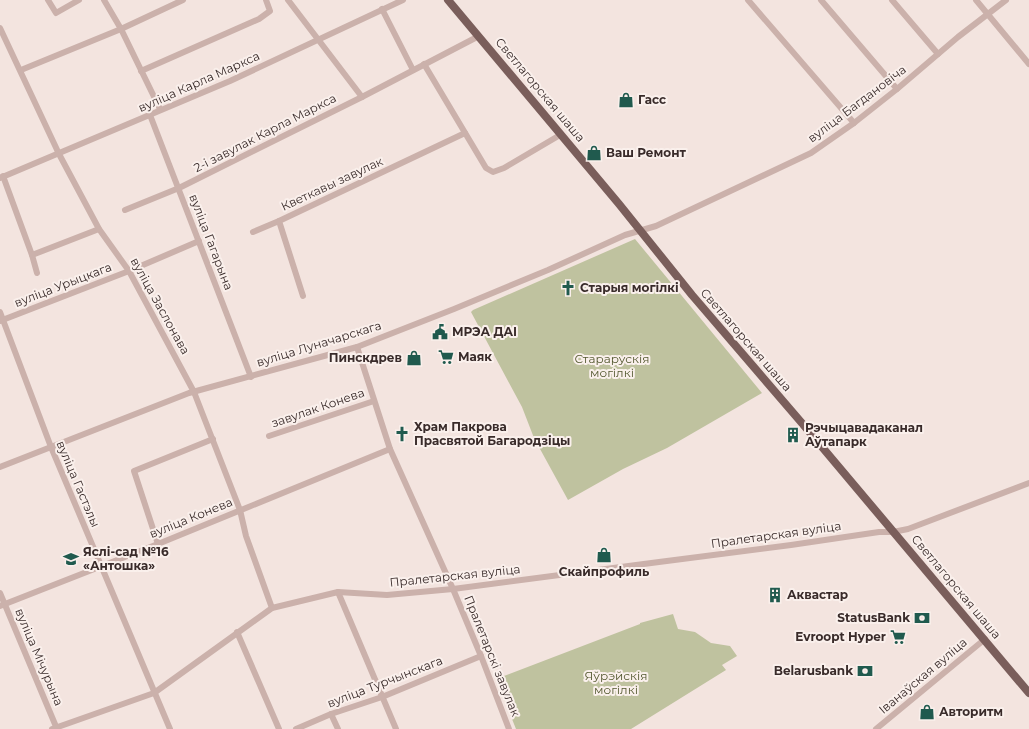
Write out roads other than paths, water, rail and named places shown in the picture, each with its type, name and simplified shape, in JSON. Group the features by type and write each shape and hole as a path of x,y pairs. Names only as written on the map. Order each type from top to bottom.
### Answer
{"main road":[{"name":"Светлагорская шаша","path":"448,0 640,230 692,295 985,639 1029,693"}],"street":[{"path":"48,0 56,13 79,0"},
{"path":"104,0 121,29 160,109"},
{"path":"21,70 121,29 183,0"},
{"path":"141,71 259,19 270,11 266,0"},
{"path":"288,0 362,96"},
{"name":"вуліца Карла Маркса","path":"2,177 230,80 403,0"},
{"path":"748,0 854,123"},
{"path":"821,0 897,89"},
{"path":"892,0 938,54"},
{"path":"976,0 1029,64"},
{"name":"вуліца Багдановіча","path":"640,230 656,226 804,157 854,123 897,89 958,37 1006,0"},
{"path":"382,9 413,70"},
{"name":"вуліца Заслонава","path":"0,28 21,70 59,154 100,229 129,271 194,392 214,439 240,510 246,536 272,608"},
{"name":"2-і завулак Карла Маркса","path":"125,210 179,188 479,36"},
{"path":"424,64 486,168 493,172 504,168 560,135"},
{"name":"вуліца Гагарына","path":"150,115 251,377"},
{"name":"Кветкавы завулак","path":"303,296 279,221 465,133"},
{"path":"2,177 32,254 37,273"},
{"path":"253,232 279,221"},
{"path":"32,254 100,229"},
{"name":"вуліца Луначарскага","path":"0,467 194,392 357,347 454,309 548,270 625,235 640,230"},
{"name":"вуліца Урыцкага","path":"1,321 129,271 199,241"},
{"name":"вуліца Гастэлы","path":"0,312 1,321 51,447 170,729"},
{"name":"Пралетарскі завулак","path":"357,347 390,449 453,589 509,729"},
{"name":"завулак Конева","path":"269,436 374,401"},
{"path":"158,544 134,471 214,439"},
{"name":"вуліца Конева","path":"2,605 100,565 158,544 390,449"},
{"name":"Пралетарская вуліца","path":"55,728 154,693 272,608 338,592 387,594 453,589 792,546 879,532 893,532 908,529 1029,483"},
{"path":"338,592 396,729"},
{"name":"вуліца Мічурына","path":"0,593 2,605 55,728"},
{"path":"237,632 280,729"},
{"name":"Іванаўская вуліца","path":"876,729 985,639"},
{"name":"вуліца Турчынскага","path":"296,729 331,714 382,697 481,656"},
{"path":"331,714 338,729"}],"place":[{"name":"Гасс","path":"626,100"},
{"name":"Ваш Ремонт","path":"594,153"},
{"name":"Старыя могілкі","path":"568,288"},
{"name":"МРЭА ДАІ","path":"440,332"},
{"name":"Маяк","path":"446,357"},
{"name":"Пинскдрев","path":"414,358"},
{"name":"Храм Пакрова Прасвятой Багародзіцы","path":"402,434"},
{"name":"Рэчыцавадаканал Аўтапарк","path":"793,435"},
{"name":"Скайпрофиль","path":"604,555"},
{"name":"Яслі-сад №16 «Антошка»","path":"71,559"},
{"name":"Аквастар","path":"775,595"},
{"name":"StatusBank","path":"922,618"},
{"name":"Evroopt Hyper","path":"898,637"},
{"name":"Belarusbank","path":"865,671"},
{"name":"Авторитм","path":"927,712"}],"park label":[{"name":"Старарускія могілкі","path":"612,366"},
{"name":"Яўрэйскія могілкі","path":"616,683"}]}
